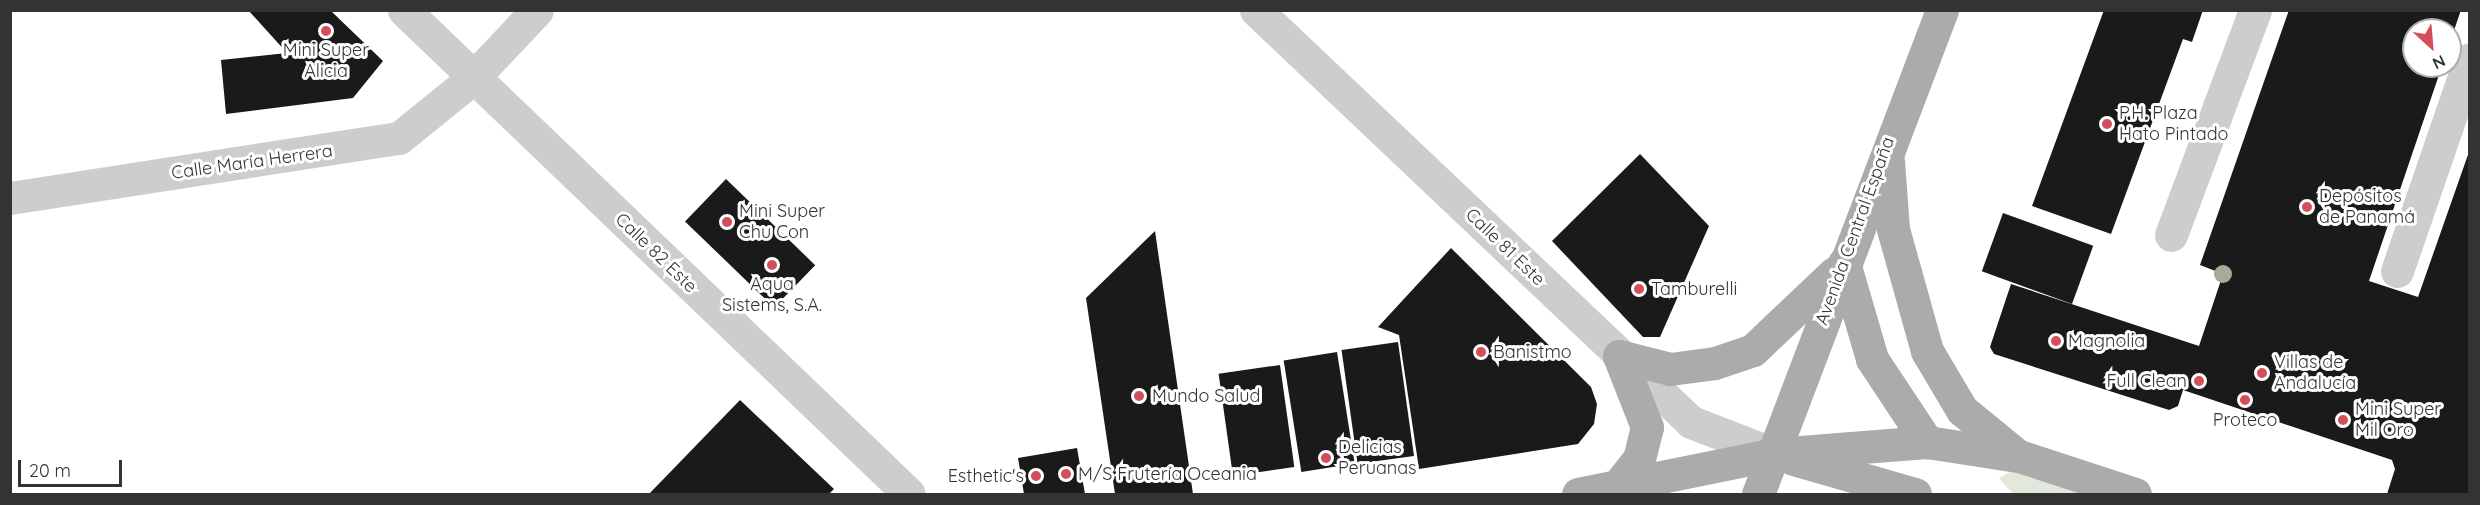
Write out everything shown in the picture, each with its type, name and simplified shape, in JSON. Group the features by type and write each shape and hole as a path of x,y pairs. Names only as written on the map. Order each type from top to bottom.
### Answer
{"main road":[{"name":"Avenida Central España","path":"1758,495 1887,146 1942,10"},
{"path":"1887,146 1893,229 1918,330 1962,410 2019,456"},
{"path":"1619,356 1670,369 1715,363 1753,350 1844,263 1872,359 1927,442"},
{"path":"1616,488 1639,459 1647,427 1619,356"},
{"path":"1578,495 1774,454 1927,442 2019,456 2136,495"},
{"path":"1774,454 1915,495"}],"street":[{"name":"Calle 82 Este","path":"404,10 909,495"},
{"name":"Calle María Herrera","path":"10,198 399,138 473,78 537,10"},
{"name":"Calle 81 Este","path":"1256,10 1690,422 1774,454"},
{"path":"2171,235 2255,10"},
{"path":"2397,271 2469,59"}],"shaded area":[{"path":"2012,471 2094,494 2013,494 1999,478"}],"building":[{"path":"248,10 330,10 383,61 353,98 226,114 221,60 287,53"},
{"name":"P.H. Plaza Hato Pintado","path":"2104,10 2203,10 2192,42 2183,39 2111,234 2032,206"},
{"path":"2289,10 2461,10 2458,18 2402,18 2402,78 2438,78 2369,281 2418,297 2470,149 2470,494 2387,494 2395,469 2392,460 2183,390 2178,406 2169,410 1994,354 1990,347 2011,284 2199,346 2223,274 2200,265"},
{"name":"Tamburelli","path":"1640,154 1709,226 1660,337 1643,337 1552,241"},
{"path":"726,179 815,265 774,308 685,221"},
{"path":"2003,213 2093,246 2072,304 1982,271"},
{"name":"Mundo Salud","path":"1155,231 1193,494 1115,494 1086,298"},
{"name":"Banistmo","path":"1451,248 1591,387 1597,404 1594,424 1578,444 1419,469 1399,335 1378,327"},
{"path":"1398,342 1414,456 1358,464 1342,350"},
{"path":"1337,352 1355,464 1301,472 1284,360"},
{"path":"1280,365 1294,467 1233,476 1219,374"},
{"path":"740,400 834,489 829,494 649,494"},
{"path":"1077,448 1085,494 1024,494 1018,458"}],"place":[{"name":"Mini Super Alicia","path":"326,31"},
{"name":"P.H. Plaza Hato Pintado","path":"2107,124"},
{"name":"Depósitos de Panamá","path":"2307,207"},
{"name":"Mini Super Chu Con","path":"727,222"},
{"name":"Aqua Sistems, S.A.","path":"772,265"},
{"name":"Tamburelli","path":"1639,289"},
{"name":"Magnolia","path":"2056,341"},
{"name":"Banistmo","path":"1481,352"},
{"name":"Villas de Andalucía","path":"2262,373"},
{"name":"Full Clean","path":"2199,381"},
{"name":"Mundo Salud","path":"1139,396"},
{"name":"Proteco","path":"2245,400"},
{"name":"Mini Super Mil Oro","path":"2343,420"},
{"name":"Delicias Peruanas","path":"1326,458"},
{"name":"M/S Frutería Oceania","path":"1066,474"},
{"name":"Esthetic's","path":"1036,476"}]}
